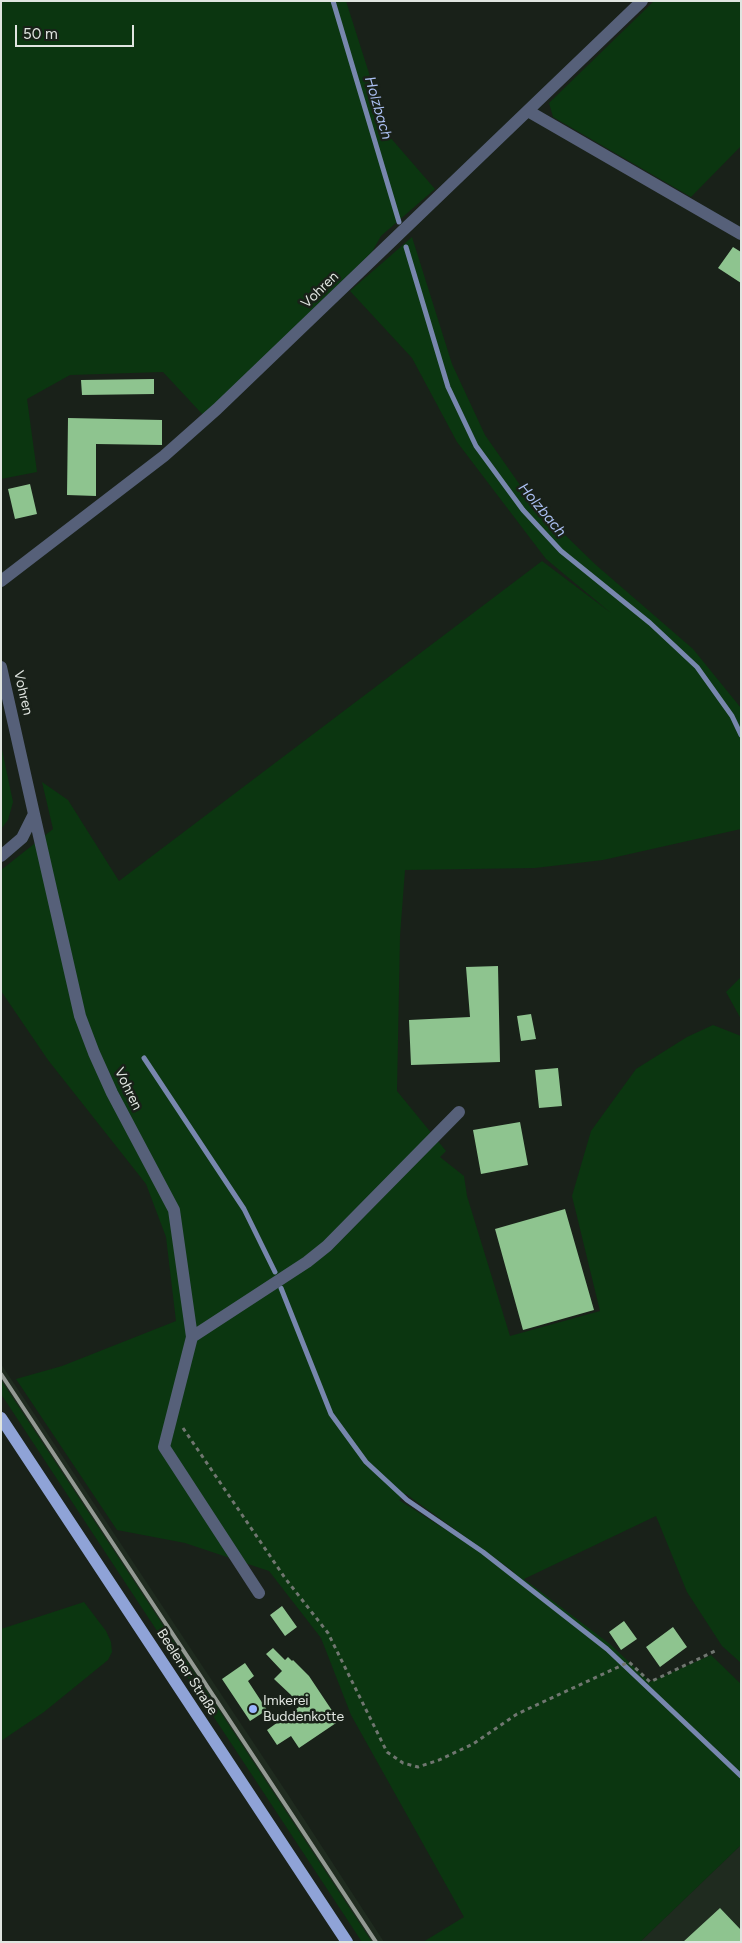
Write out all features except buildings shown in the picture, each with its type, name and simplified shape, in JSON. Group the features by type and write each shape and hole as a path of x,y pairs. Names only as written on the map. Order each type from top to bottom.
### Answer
{"main road":[{"name":"Beelener Straße","path":"1,1418 347,1942"}],"street":[{"name":"Vohren","path":"1,581 156,462 217,410 642,1"},
{"path":"528,111 741,234"},
{"name":"Vohren","path":"1,667 80,1016 112,1094 174,1210 192,1337"},
{"path":"1,856 22,838 34,814"},
{"path":"22,838 33,840 42,849"},
{"path":"259,1593 164,1447 192,1337 307,1262 327,1246 459,1112"}],"path":[{"path":"173,1413 285,1578 328,1633 387,1752 403,1763 418,1766 439,1760 473,1744 517,1714 629,1662 650,1682 716,1651"}],"shaded area":[{"path":"1,1364 384,1942 372,1942 1,1380"},
{"path":"741,1845 741,1942 640,1942"}],"green space":[{"path":"1,1 346,1 389,136 435,189 381,236 372,252 203,415 163,372 70,375 27,399 37,472 1,479"},
{"path":"654,1 741,1 741,146 691,197 553,117 549,103"},
{"path":"412,237 452,364 485,435 534,505 596,565 693,649 741,708 741,829 603,860 535,868 405,870 400,936 397,1091 446,1151 440,1157 464,1176 467,1196 510,1336 600,1311 572,1196 591,1131 636,1069 687,1037 713,1025 741,1036 741,1663 722,1646 687,1592 656,1516 524,1579 611,1645 650,1682 711,1655 741,1684 741,1845 640,1942 423,1942 464,1917 351,1715 321,1638 269,1571 185,1543 117,1530 16,1379 62,1366 176,1321 166,1237 146,1184 48,1060 1,991 1,870 53,829 42,782 68,800 119,881 542,561 611,613 546,559 457,442 412,358 350,291","holes":["406,1494 514,1573 399,1500"]},
{"path":"1,745 13,802 8,820 1,829"},
{"path":"741,977 741,1019 726,992"},
{"path":"1,1380 372,1942 362,1942 1,1394"},
{"path":"84,1602 106,1631 111,1642 112,1652 108,1660 44,1712 1,1741 1,1629"}],"waterway":[{"name":"Holzbach","path":"333,1 399,222"},
{"name":"Holzbach","path":"406,247 448,387 476,446 523,510 561,551 650,623 697,667 732,716 741,735"},
{"path":"144,1058 244,1209 275,1272"},
{"path":"281,1288 331,1414 366,1462 407,1500 483,1552 607,1649 741,1776"}],"railway":[{"path":"1,1374 376,1942"}],"place":[{"name":"Imkerei Buddenkotte","path":"253,1709"}]}
